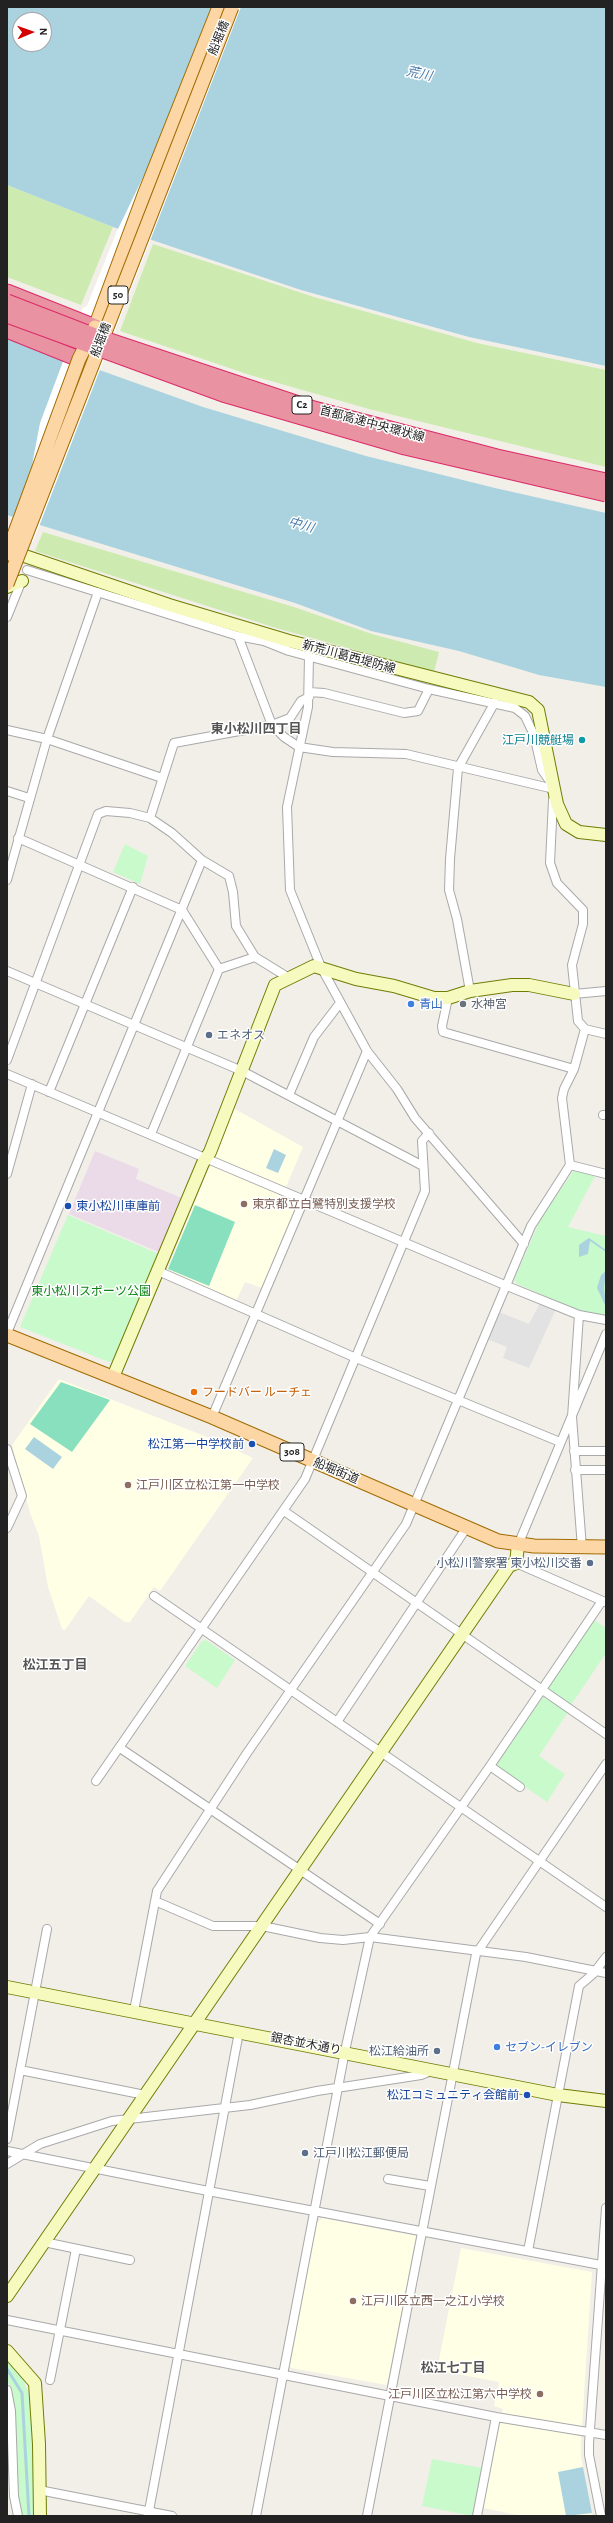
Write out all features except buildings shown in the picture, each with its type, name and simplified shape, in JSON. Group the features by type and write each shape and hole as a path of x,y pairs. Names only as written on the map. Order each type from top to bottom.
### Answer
{"highway":[{"path":"7,292 95,327 99,344 79,359 7,330"},
{"name":"首都高速中央環状線","path":"7,302 95,336 314,409 497,457 606,481"},
{"name":"首都高速中央環状線","path":"7,315 230,396 405,447 606,494"}],"main road":[{"name":"船堀橋","path":"7,554 79,359 95,327 144,195 219,7"},
{"name":"船堀橋","path":"7,586 99,344 232,7"},
{"name":"船堀街道","path":"7,1334 212,1417 498,1541 518,1545 582,1548 606,1547"}],"street":[{"name":"新荒川葛西堤防線","path":"7,550 27,570 169,605 265,638 535,705 540,716 554,789 563,818 570,827 578,832 606,835"},
{"path":"7,586 27,570"},
{"path":"27,570 238,636 265,638 309,656 430,689 495,702 516,708 526,716 534,735 542,770 554,789 550,863 557,883 583,910 583,924 572,965 578,1021 585,1030 606,1034"},
{"path":"7,617 27,570"},
{"path":"7,880 29,798 47,739 98,592"},
{"path":"238,636 272,724 284,737 299,746 333,752 406,754 458,768 554,789"},
{"path":"309,656 309,694 287,807 290,890 321,967 367,1051 429,1133 524,1244"},
{"path":"150,818 174,742 272,724 290,718 301,701 309,694 324,694 404,713 418,711 430,689"},
{"path":"470,991 457,919 449,890 458,768 495,702"},
{"path":"7,730 47,739 162,778"},
{"path":"7,791 29,798"},
{"path":"7,1060 98,814 106,811 130,812 150,818 172,833 202,860 229,876 233,892 236,926 255,957 289,978"},
{"path":"18,838 133,887 182,910 219,969"},
{"path":"7,1334 202,860"},
{"path":"49,1092 133,887"},
{"path":"151,1134 219,969 255,957"},
{"path":"113,1377 207,1158 275,985 314,966 356,979 394,986 434,998 448,998 470,991 528,985 574,994 606,991"},
{"path":"7,971 242,1071 423,1166"},
{"path":"448,998 442,1026 443,1032 574,1070"},
{"path":"289,1095 314,1037 340,1003"},
{"path":"134,2011 157,1891 209,1809 406,1524 531,1226 570,1165 562,1098 564,1089 574,1070 585,1030"},
{"path":"212,1417 367,1051"},
{"path":"7,1074 507,1286 579,1315 606,1320"},
{"path":"7,1174 32,1084"},
{"path":"96,1781 305,1479 425,1191 422,1141 429,1133"},
{"path":"570,1165 606,1174"},
{"path":"158,1271 356,1358 560,1442"},
{"path":"579,1315 572,1417 582,1548"},
{"path":"516,1563 518,1545 606,1334"},
{"path":"7,1449 22,1496 7,1528"},
{"path":"574,1451 606,1451"},
{"path":"575,1470 606,1470"},
{"path":"284,1511 606,1734"},
{"path":"337,1722 418,1603 467,1527"},
{"path":"7,2296 509,1566 516,1563 604,1602 370,1937 345,2051 256,2516"},
{"path":"154,1596 292,1690 381,1754 606,1907"},
{"path":"120,1748 380,1924"},
{"path":"366,2516 390,2395 418,2230 430,2186 478,1950 606,1764"},
{"path":"490,1766 520,1787"},
{"path":"155,1901 213,1926 262,1926 320,1938 343,1940 370,1937 478,1950 606,1973"},
{"path":"7,2139 47,1929"},
{"path":"528,2251 579,1986 596,1970 606,1957"},
{"name":"銀杏並木通り","path":"7,1987 345,2051 558,2095 606,2101"},
{"path":"148,2514 239,2032"},
{"path":"7,2164 40,2144 112,2121 224,2109 339,2087 422,2075 434,2069"},
{"path":"20,2070 145,2095"},
{"path":"7,2150 208,2191 603,2266"},
{"path":"388,2179 430,2186"},
{"path":"602,2516 589,2455 606,2208"},
{"path":"44,2242 130,2260"},
{"path":"50,2380 76,2249"},
{"path":"7,2320 496,2417 606,2435"},
{"path":"7,2351 35,2383 40,2516"},
{"path":"7,2390 10,2478 18,2516"},
{"path":"477,2516 496,2417"},
{"path":"39,2490 148,2514 172,2516"}],"shaded area":[{"name":"東京都立白鷺特別支援学校","path":"233,1108 303,1147 283,1194 295,1200 296,1207 262,1288 245,1282 236,1301 167,1270"},
{"path":"95,1151 139,1169 136,1179 184,1199 161,1253 69,1214"},
{"path":"540,1303 556,1309 529,1368 503,1358 507,1347 487,1339 499,1312 529,1324"},
{"name":"江戸川区立松江第一中学校","path":"59,1379 215,1440 253,1458 160,1591 154,1587 130,1622 125,1622 89,1596 65,1630 62,1629 48,1587 39,1536 30,1513 12,1445"},
{"name":"江戸川区立西一之江小学校","path":"322,2218 416,2236 387,2385 291,2368 290,2365 317,2223"},
{"name":"江戸川区立松江第六中学校","path":"461,2248 592,2272 581,2457 592,2516 522,2516 483,2508 503,2409 494,2406 499,2382 437,2370"}],"green space":[{"path":"7,185 113,227 81,305 7,277"},
{"path":"153,244 314,297 477,343 606,370 606,467 369,409 250,375 120,331"},
{"path":"43,532 294,607 372,634 439,652 434,672 276,628 35,551"},
{"path":"125,844 148,856 140,884 113,872"},
{"path":"574,1170 595,1176 568,1227 606,1236 606,1316 583,1312 517,1284 514,1280 541,1218"},
{"path":"195,1205 235,1222 209,1286 168,1269"},
{"name":"東小松川スポーツ公園","path":"68,1215 161,1255 116,1359 109,1362 20,1327"},
{"path":"61,1382 110,1400 72,1452 30,1424"},
{"path":"594,1620 606,1628 606,1653 571,1705 547,1689"},
{"path":"206,1640 235,1660 217,1688 185,1666 202,1641"},
{"path":"543,1697 568,1712 539,1756 565,1774 547,1802 495,1766"},
{"path":"7,2358 22,2376 30,2397 36,2516 21,2516 18,2491 14,2404 12,2389 7,2381"},
{"path":"432,2459 482,2468 473,2516 422,2506"}],"water":[{"name":"荒川","path":"7,7 606,7 606,366 469,337 301,290 113,227 7,185"},
{"name":"中川","path":"7,337 203,407 366,456 495,488 606,513 606,687 539,675 459,651 371,631 295,603 7,515"},
{"path":"274,1149 286,1155 278,1173 266,1168"},
{"path":"589,1238 606,1250 606,1252 590,1241 588,1254 579,1257 579,1245"},
{"path":"606,1271 604,1288 606,1307 597,1288 601,1275"},
{"path":"34,1437 62,1457 53,1469 25,1449"},
{"path":"583,2467 592,2513 566,2516 558,2472"}],"pier":[{"path":"213,7 241,7 33,542 8,533 32,465 40,423 83,308 87,306 117,231 148,167"}],"waterway":[{"path":"7,2369 22,2393 29,2516"}],"place":[{"name":"江戸川競艇場","path":"582,740"},
{"name":"青山","path":"411,1004"},
{"name":"水神宮","path":"463,1004"},
{"name":"エネオス","path":"209,1035"},
{"name":"東京都立白鷺特別支援学校","path":"244,1204"},
{"name":"東小松川車庫前","path":"68,1206"},
{"name":"フードバー ルーチェ","path":"194,1392"},
{"name":"松江第一中学校前","path":"252,1444"},
{"name":"江戸川区立松江第一中学校","path":"128,1485"},
{"name":"小松川警察署 東小松川交番","path":"590,1563"},
{"name":"セブン-イレブン","path":"497,2047"},
{"name":"松江給油所","path":"437,2051"},
{"name":"松江コミュニティ会館前","path":"527,2095"},
{"name":"江戸川松江郵便局","path":"305,2153"},
{"name":"江戸川区立西一之江小学校","path":"353,2301"},
{"name":"江戸川区立松江第六中学校","path":"540,2394"}],"district":[{"name":"東小松川四丁目","path":"256,729"},
{"name":"松江五丁目","path":"55,1665"},
{"name":"松江七丁目","path":"453,2368"}]}
